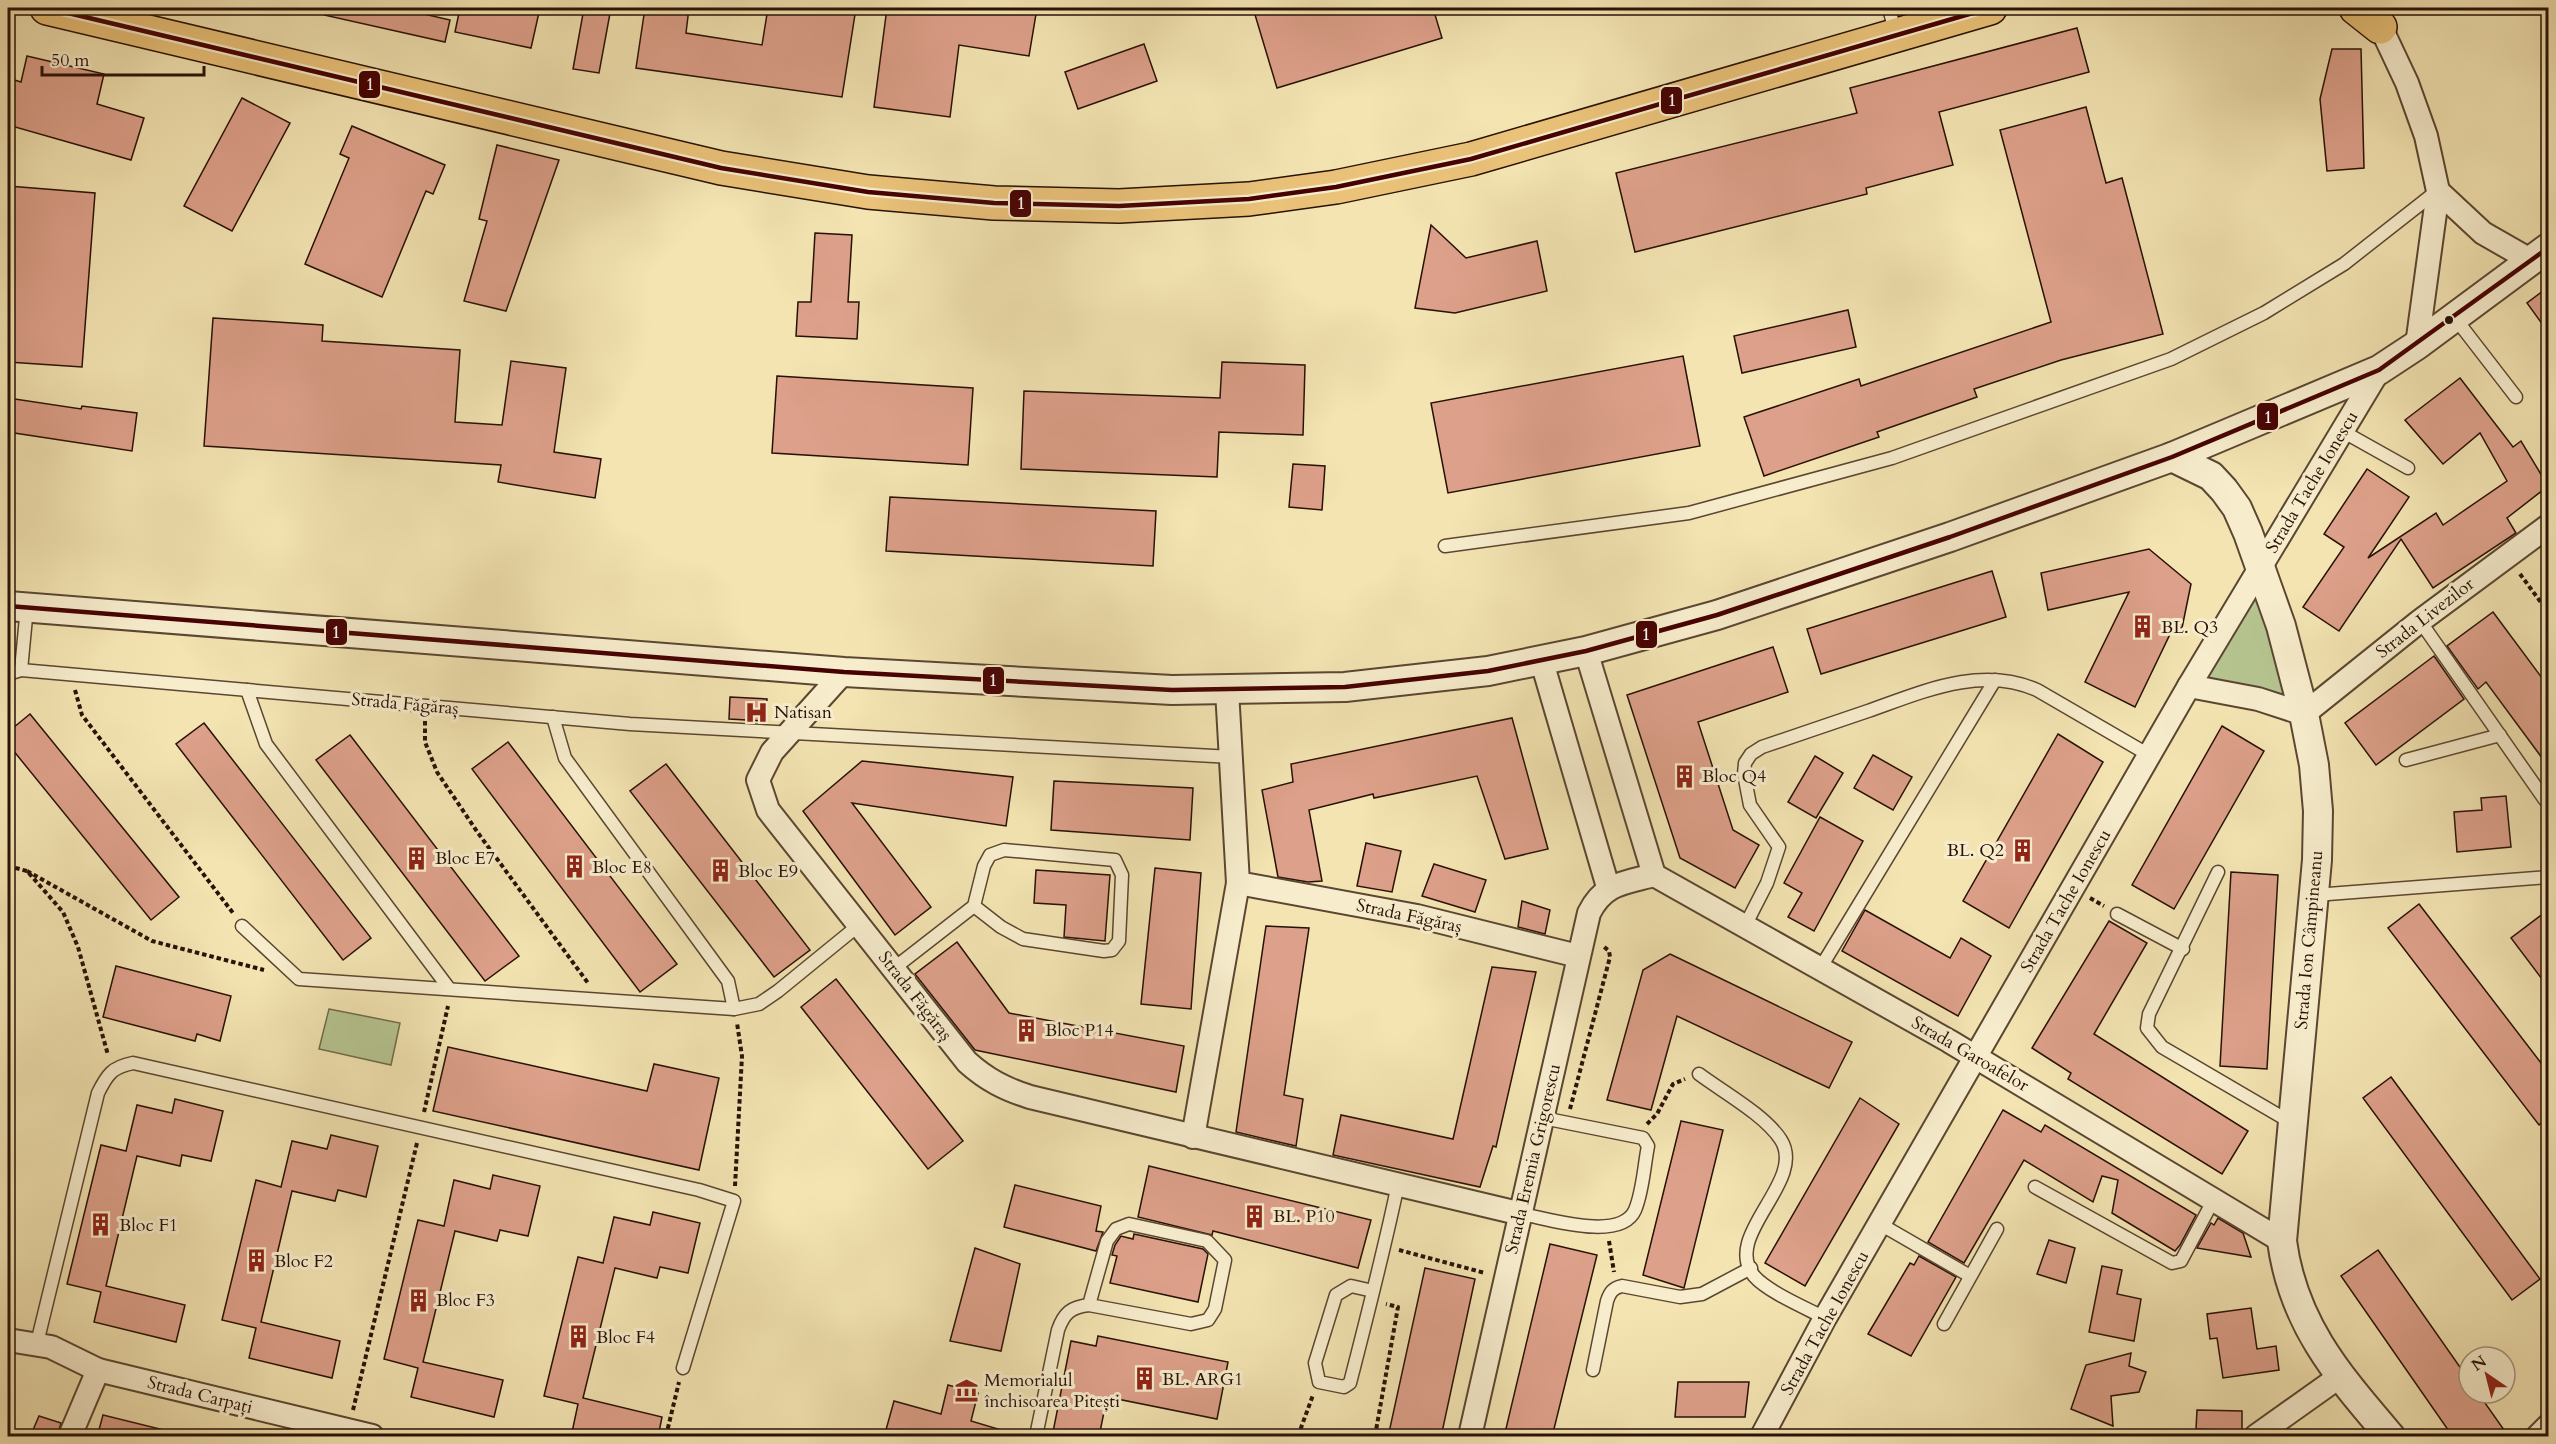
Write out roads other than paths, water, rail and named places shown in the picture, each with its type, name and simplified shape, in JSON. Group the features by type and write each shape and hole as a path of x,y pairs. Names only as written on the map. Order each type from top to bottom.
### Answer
{"main road":[{"path":"47,8 721,168 868,192 994,203 1119,206 1249,199 1336,187 1472,159 1892,22 1990,8"}],"street":[{"path":"2370,14 2411,94 2426,136 2438,190 2417,345"},
{"path":"2438,190 2483,234 2540,255"},
{"path":"17,607 844,672 1172,690 1345,687 1439,678 1542,662 1717,615 2172,457 2379,370 2455,318 2540,255"},
{"name":"Strada Tache Ionescu","path":"1762,1437 1825,1318 2189,686 2379,370"},
{"name":"Strada Ion Câmpineanu","path":"2172,457 2211,476 2237,508 2281,626 2304,714 2314,765 2318,811 2315,895 2282,1241 2285,1265 2302,1316 2339,1377 2390,1437"},
{"name":"Strada Livezilor","path":"2304,714 2420,621 2548,526"},
{"path":"1542,662 1608,887 1654,875 1586,651"},
{"name":"Strada Făgăraș","path":"844,672 772,752 758,780 768,810 967,1062 999,1087 1030,1097 1522,1214"},
{"path":"2189,686 2258,699 2304,714"},
{"path":"1193,1137 1238,883 1227,690"},
{"name":"Strada Garoafelor","path":"1654,875 1746,924 1977,1057 2282,1241"},
{"name":"Strada Făgăraș","path":"1238,883 1580,946"},
{"name":"Strada Eremia Grigorescu","path":"1470,1437 1522,1214 1580,946 1595,900 1608,887"},
{"name":"Strada Carpați","path":"8,1340 51,1347 98,1370 372,1437"},
{"path":"70,1437 98,1370"},
{"path":"2256,1437 2339,1377"},
{"path":"2538,1437 2548,1426"}],"lane":[{"path":"1445,546 1689,513 1892,458 2160,363 2264,313 2344,264 2391,230 2438,190"},
{"path":"2455,318 2516,397"},
{"path":"2342,431 2408,468"},
{"path":"17,607 21,670"},
{"path":"2420,621 2546,800"},
{"name":"Strada Făgăraș","path":"8,674 21,670 553,717 789,733 1232,757"},
{"path":"1746,924 1767,883 1779,847 1750,806 1743,774 1745,763 1751,754 1762,747 1921,692 1961,681 1995,680 2018,681 2037,690 2150,755"},
{"path":"1821,967 1995,680"},
{"path":"247,690 266,744 450,987"},
{"path":"553,717 565,758 728,981 734,1009"},
{"path":"2406,760 2500,735"},
{"path":"893,969 974,906 984,866 990,855 1004,850 1115,860 1122,875 1119,941 1112,950 1104,951 1023,939 1001,927 974,906"},
{"path":"2218,872 2183,949 2149,1014 2147,1028 2153,1039 2162,1047 2293,1124"},
{"path":"2315,895 2548,877"},
{"path":"2117,914 2183,949"},
{"path":"242,926 300,979 450,987 734,1009 759,1004 859,925"},
{"path":"37,1343 98,1093 106,1075 133,1063 699,1190 734,1202 683,1368"},
{"path":"1699,1074 1767,1125 1781,1141 1787,1156 1784,1174 1758,1220 1749,1245 1751,1268 1754,1275 1763,1283 1825,1318"},
{"path":"1522,1214 1605,1228 1625,1222 1635,1211 1648,1146 1643,1138 1543,1118"},
{"path":"1372,1295 1351,1286 1336,1295 1315,1363 1319,1382 1344,1388 1350,1383 1372,1295 1384,1246 1398,1184"},
{"path":"2035,1187 2172,1263 2181,1261 2214,1199"},
{"path":"1036,1437 1058,1330 1064,1315 1075,1307 1089,1305 1191,1324 1208,1320 1215,1309 1226,1260 1207,1241 1129,1224 1116,1229 1107,1241 1089,1305"},
{"path":"1880,1224 1971,1276"},
{"path":"1944,1324 1997,1229"},
{"path":"1593,1370 1607,1301 1610,1292 1616,1288 1622,1286 1680,1297 1691,1296 1702,1294 1751,1268"}],"place":[{"name":"BL. Q3","path":"2143,627"},
{"name":"Natisan","path":"756,712"},
{"name":"Bloc Q4","path":"1684,776"},
{"name":"BL. Q2","path":"2022,850"},
{"name":"Bloc E7","path":"417,858"},
{"name":"Bloc E8","path":"574,867"},
{"name":"Bloc E9","path":"720,871"},
{"name":"Bloc P14","path":"1027,1030"},
{"name":"BL. P10","path":"1255,1216"},
{"name":"Bloc F1","path":"101,1225"},
{"name":"Bloc F2","path":"256,1261"},
{"name":"Bloc F3","path":"418,1300"},
{"name":"Bloc F4","path":"578,1337"},
{"name":"BL. ARG1","path":"1144,1379"},
{"name":"Memorialul închisoarea Pitești","path":"966,1390"}]}
